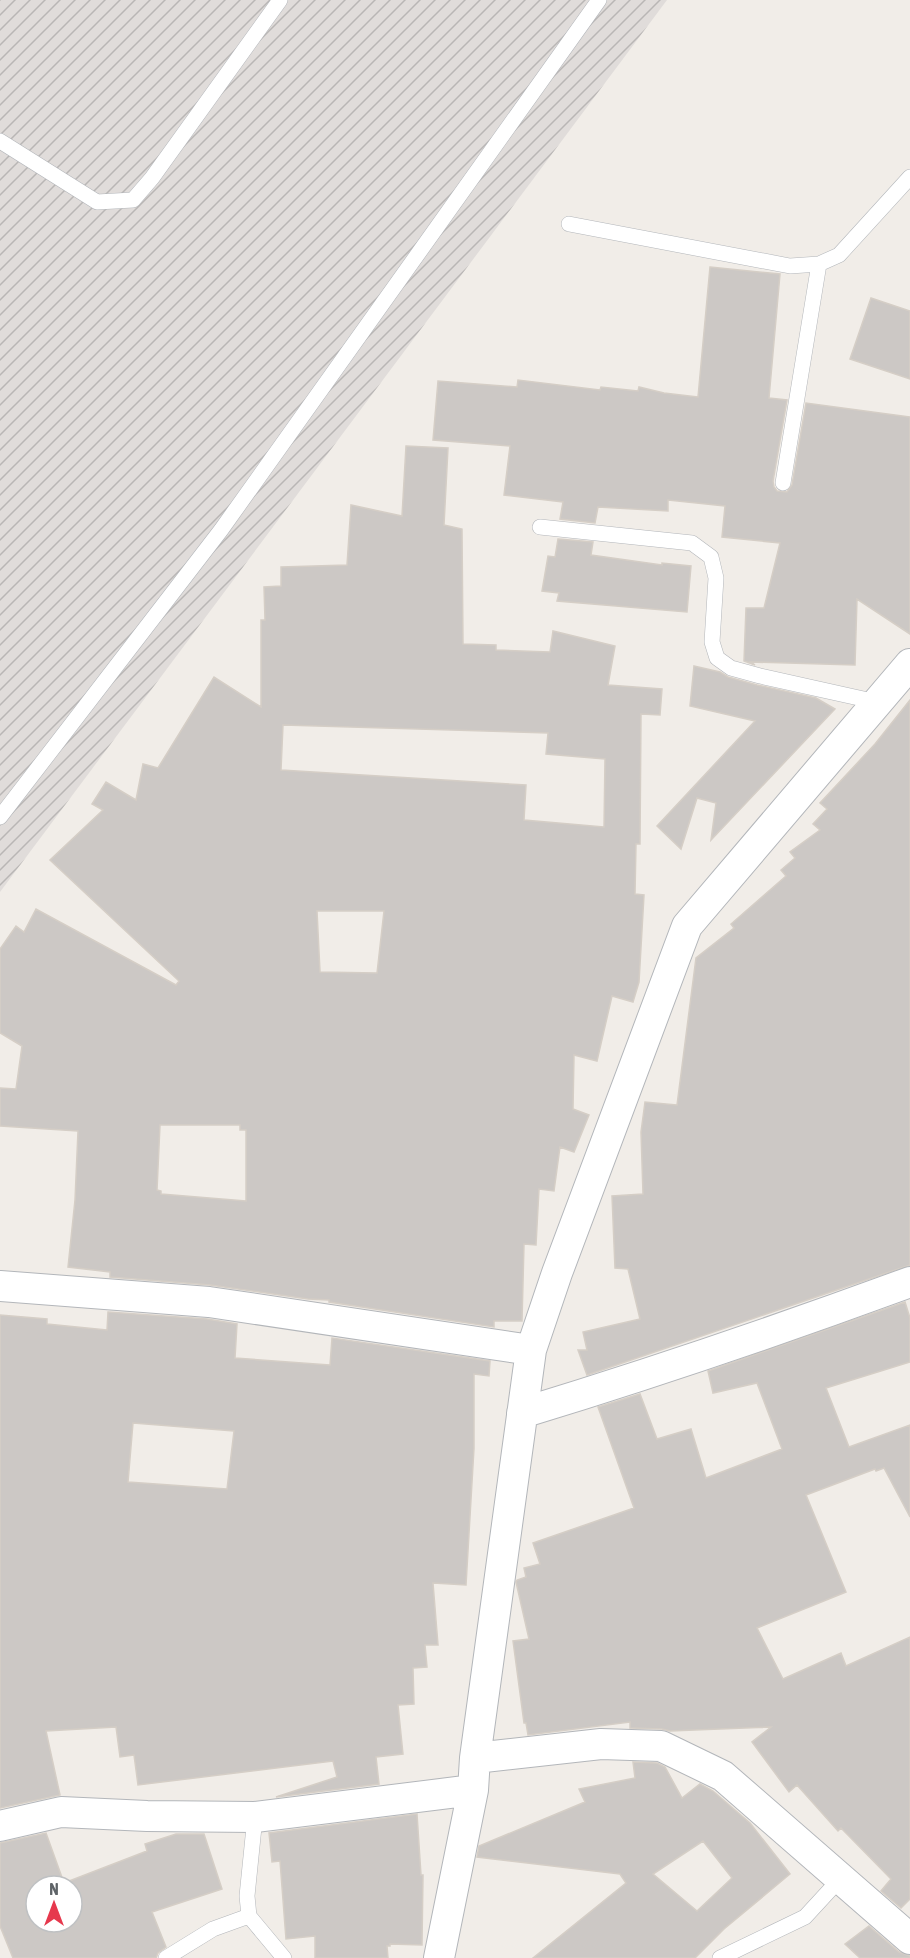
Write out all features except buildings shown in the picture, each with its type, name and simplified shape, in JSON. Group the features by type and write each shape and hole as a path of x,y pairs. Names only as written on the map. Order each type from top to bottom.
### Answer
{"street":[{"path":"439,1958 473,1790 475,1758 531,1350 561,1262 687,926 910,664"},
{"path":"522,1413 797,1323 910,1282"},
{"path":"0,1286 209,1302 531,1350"},
{"path":"475,1758 601,1744 661,1746 723,1776 910,1939"},
{"path":"0,1826 61,1812 255,1817 473,1790"}],"lane":[{"path":"0,141 97,202 133,200 152,178 280,0"},
{"path":"0,817 221,530 598,0"},
{"path":"569,224 790,266 819,264 839,255 910,177"},
{"path":"783,483 819,264"},
{"path":"540,527 692,543 711,557 716,578 712,642 717,657 731,668 878,702"},
{"path":"255,1817 247,1896 249,1916 284,1958"},
{"path":"720,1958 805,1917 840,1879"},
{"path":"166,1958 213,1929 249,1916"}],"shaded area":[{"path":"0,0 667,0 0,892"}]}
